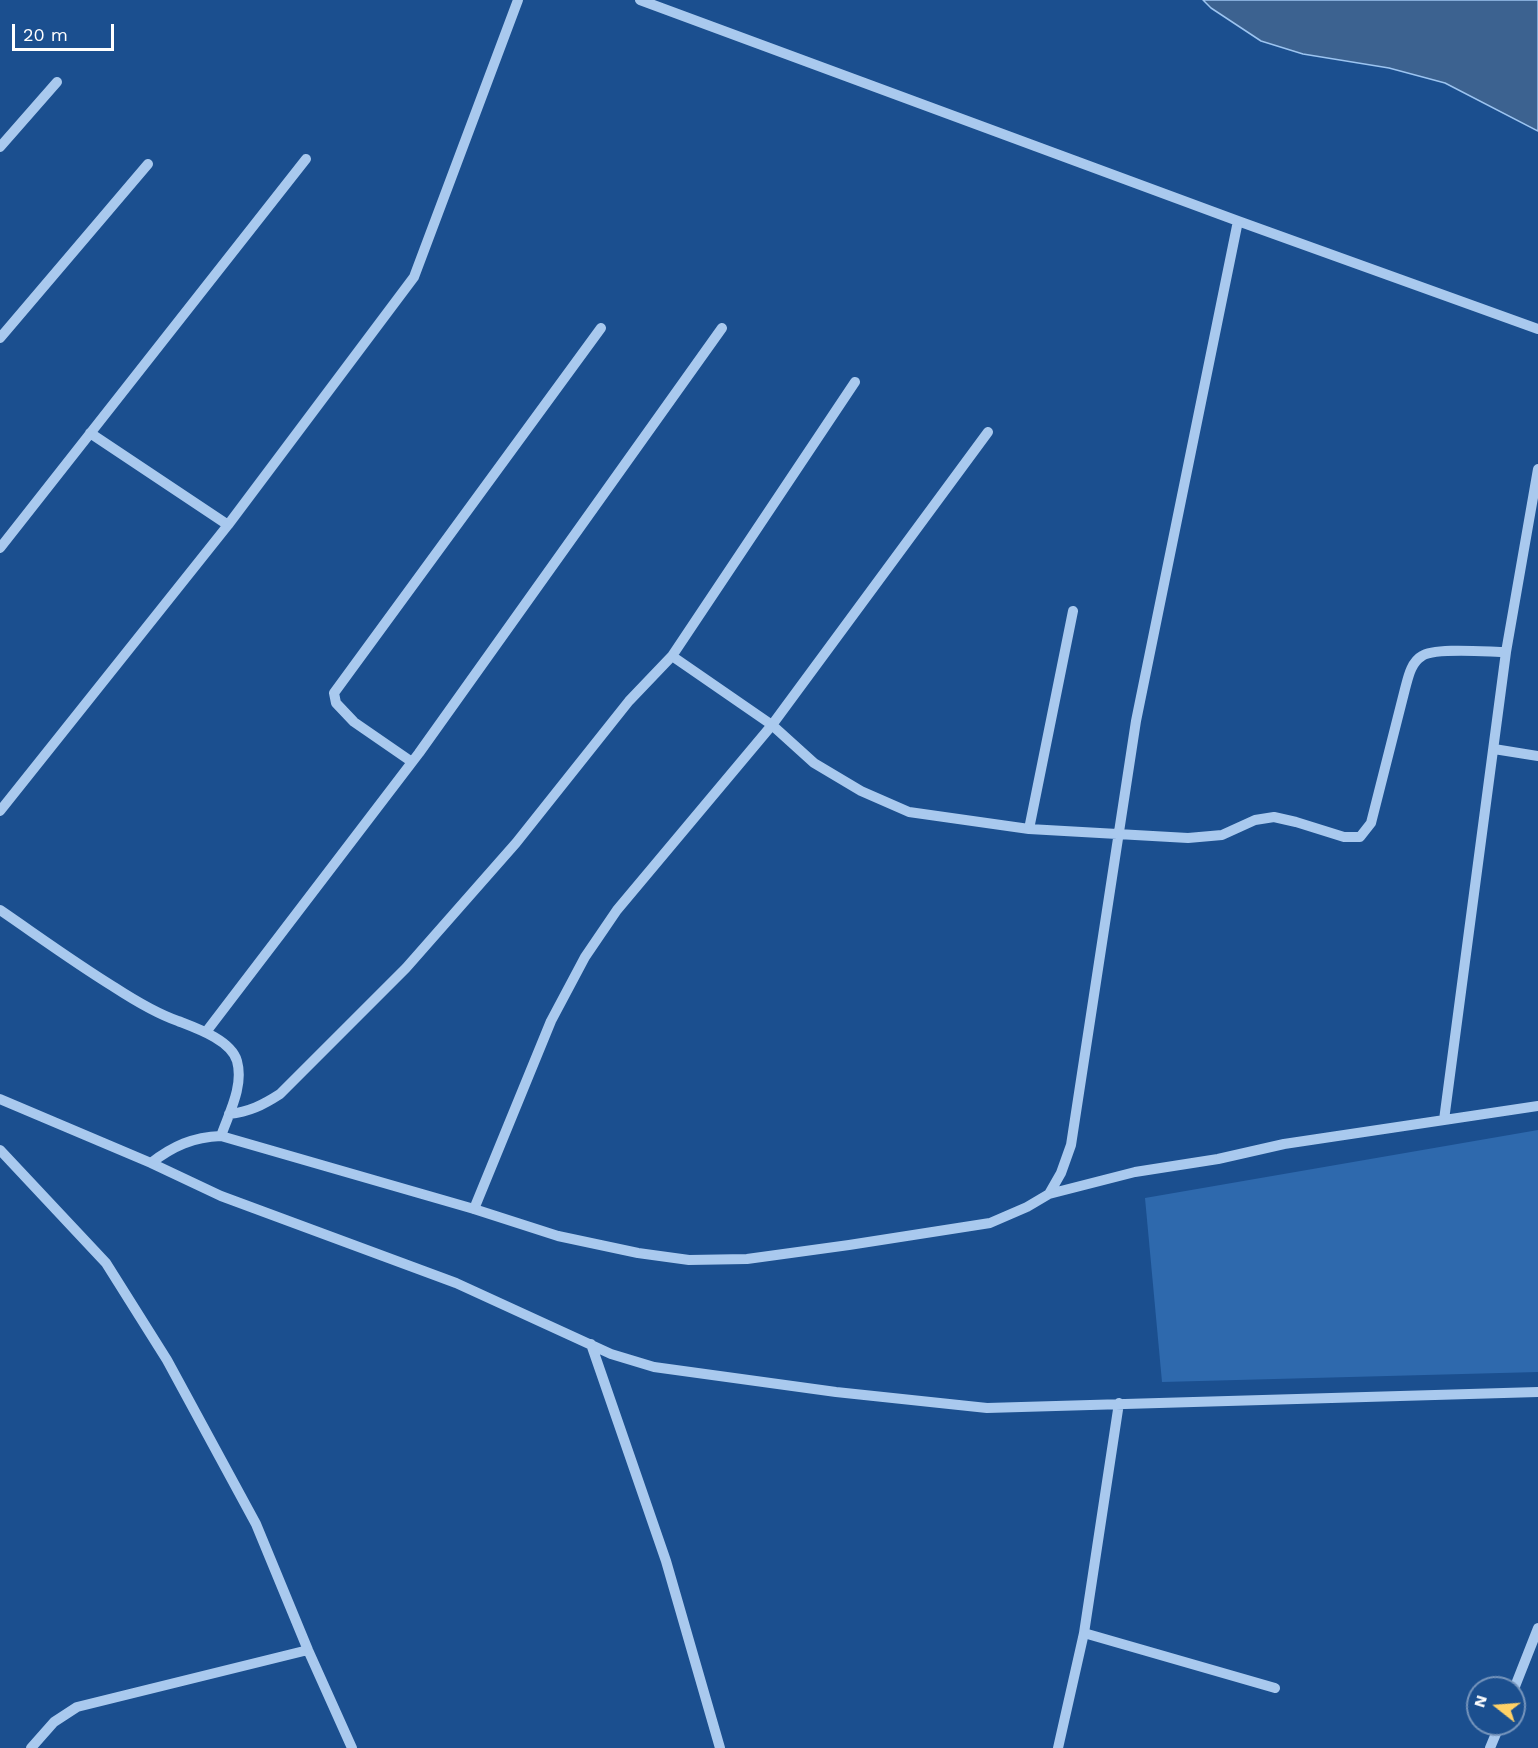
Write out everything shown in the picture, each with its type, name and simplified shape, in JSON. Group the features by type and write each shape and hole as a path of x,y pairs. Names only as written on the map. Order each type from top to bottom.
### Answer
{"street":[{"path":"0,812 228,525 414,277 518,0"},
{"path":"639,0 1538,329"},
{"path":"0,147 57,82"},
{"path":"0,548 306,159"},
{"path":"0,338 148,164"},
{"path":"1049,1194 1061,1173 1071,1145 1117,833 1138,709 1238,221"},
{"path":"412,762 354,722 336,704 334,693 601,328"},
{"path":"206,1032 412,762 722,328"},
{"path":"229,1114 247,1112 280,1094 406,968 516,843 629,701 672,656 855,382"},
{"path":"474,1209 551,1021 585,957 617,910 772,725 988,432"},
{"path":"90,434 228,525"},
{"path":"1444,1120 1506,652 1538,469"},
{"path":"1029,829 1073,611"},
{"path":"672,656 772,725 814,763 861,791 909,812 1029,829 1188,838 1222,834 1256,820 1274,817 1344,837 1360,837 1371,823 1412,667 1422,655 1440,651 1506,652"},
{"path":"1494,749 1538,756"},
{"path":"0,910 134,1000 170,1019 206,1032 225,1046 237,1060 239,1086 221,1136"},
{"path":"0,1099 151,1163 220,1196 456,1283 611,1353 654,1367 836,1392 987,1408 1538,1392"},
{"path":"151,1163 169,1149 190,1140 205,1136 221,1136 474,1209 558,1236 638,1253 689,1260 747,1259 990,1223 1027,1207 1049,1194 1135,1172 1218,1159 1284,1144 1538,1106"},
{"path":"0,1150 106,1263 167,1360 256,1524 308,1650 352,1748"},
{"path":"591,1344 666,1561 720,1748"},
{"path":"1058,1748 1084,1633 1119,1403"},
{"path":"1519,1676 1538,1628"},
{"path":"1084,1633 1275,1688"},
{"path":"31,1748 54,1722 77,1707 308,1650"}],"shaded area":[{"path":"1203,0 1538,0 1538,131 1445,83 1389,68 1303,54 1261,41 1211,8"},
{"path":"1538,1130 1538,1372 1162,1382 1145,1198"}]}
